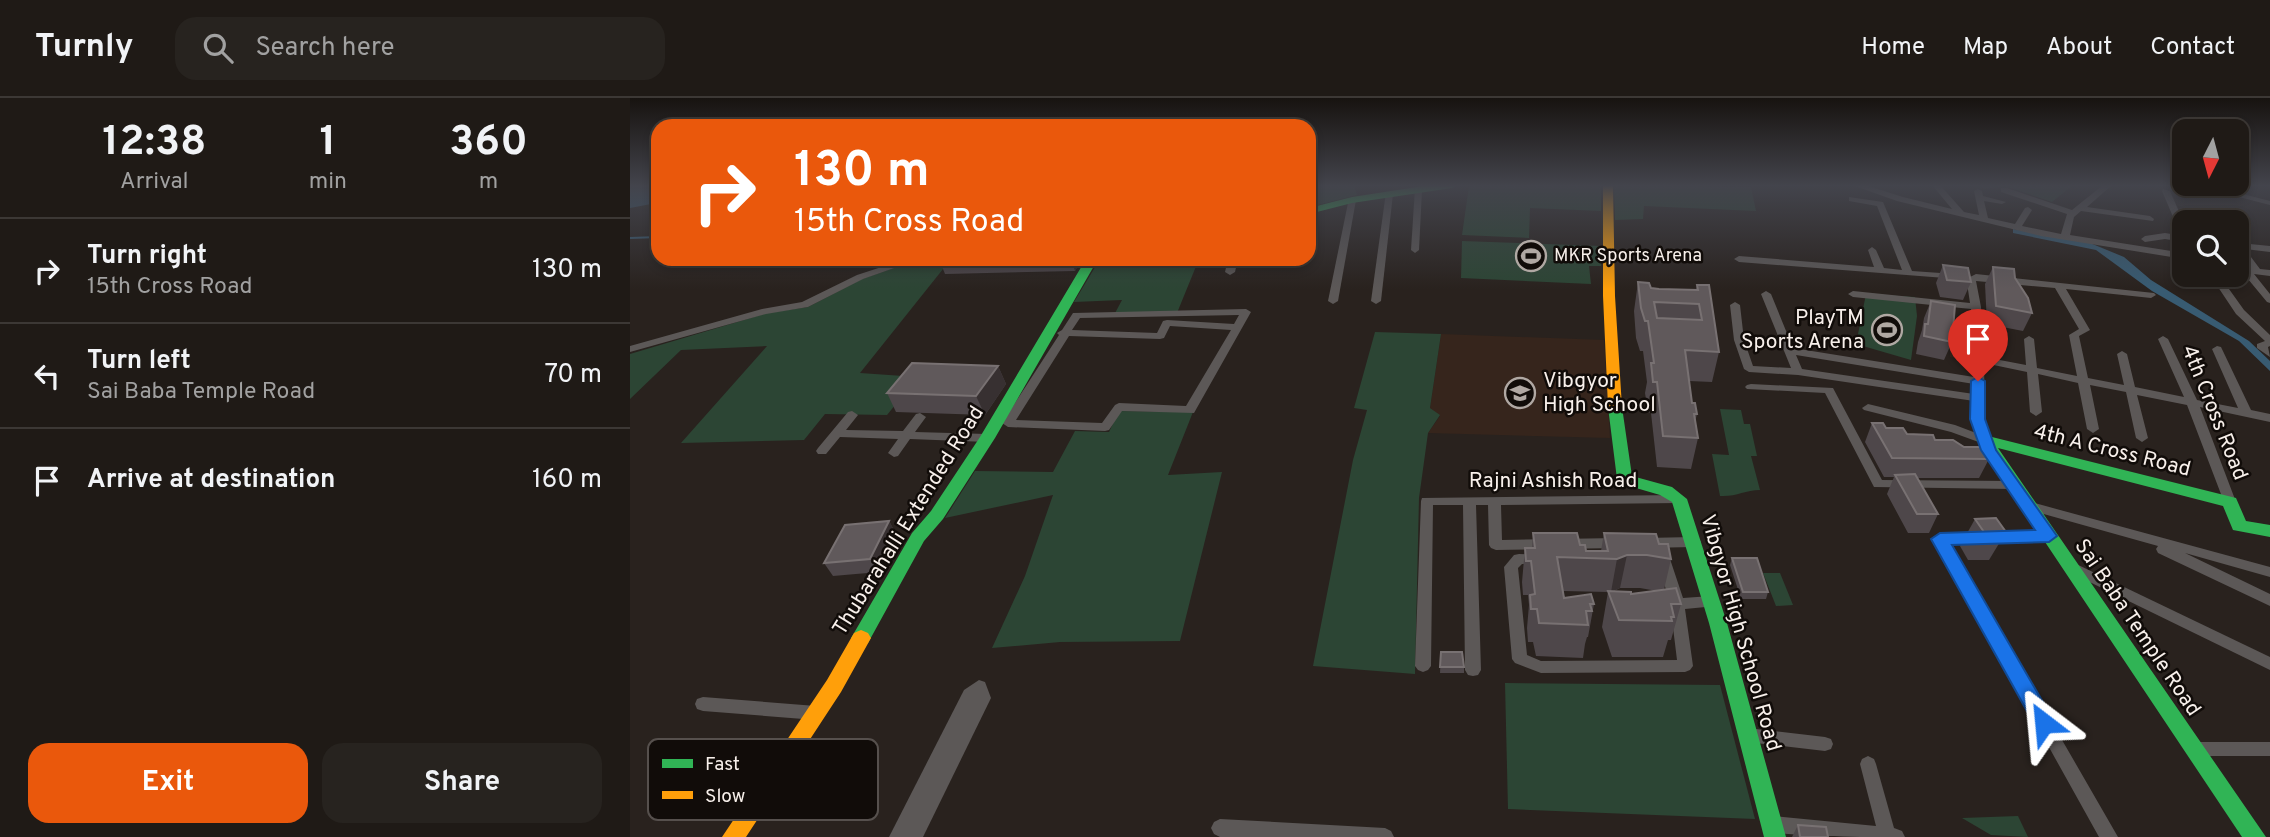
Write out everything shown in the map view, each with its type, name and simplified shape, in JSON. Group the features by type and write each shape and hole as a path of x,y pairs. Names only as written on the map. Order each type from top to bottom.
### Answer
{"street":[{"path":"1333,302 1348,219"},
{"path":"1376,301 1386,219"},
{"path":"1415,250 1417,219"},
{"name":"Vibgyor High School Road","path":"1609,219 1612,338 1618,432 1625,479 1634,484 1661,488 1679,499 1711,602 1773,831"},
{"path":"1886,219 1908,273"},
{"path":"2017,228 2022,219"},
{"path":"2064,237 2072,219"},
{"path":"1984,220 2064,237 2172,254"},
{"path":"2145,239 2172,237"},
{"path":"2249,246 2270,249"},
{"path":"1872,250 1880,271"},
{"path":"1739,258 1969,280 1976,277 2151,295"},
{"path":"630,349 765,311 805,305 860,277 894,266"},
{"name":"Thubarahalli Extended Road","path":"798,739 918,537 937,515 1031,377 1047,333 1088,266"},
{"path":"1230,272 1231,266"},
{"path":"2249,270 2270,273"},
{"path":"2249,274 2270,299"},
{"name":"Sai Baba Temple Road","path":"1969,280 1972,282 1976,307 1980,398 1978,419 1984,440 2012,485 2255,837"},
{"path":"2059,286 2085,330 2074,335 2093,429"},
{"path":"2222,287 2240,312 2269,342 2261,346 2270,354"},
{"path":"1766,294 1792,351 1798,372"},
{"path":"1853,294 1976,307"},
{"path":"1735,305 1739,340 1749,369 1798,372 1980,398"},
{"path":"1246,312 1190,410 1118,407 1105,427 1008,423 1031,377 1066,333 1077,315 1246,312"},
{"path":"1047,333 1160,336 1167,323 1237,327"},
{"path":"2029,339 2036,412"},
{"name":"4th Cross Road","path":"2163,339 2192,402 2230,502"},
{"path":"2217,349 2246,413"},
{"path":"1792,351 1978,381"},
{"path":"2122,354 2142,438"},
{"path":"1978,359 2270,418"},
{"path":"1751,387 1829,390 1878,484 2012,485"},
{"path":"1868,408 1955,429 1984,440"},
{"path":"822,451 852,415"},
{"path":"894,453 920,417"},
{"path":"837,433 987,438"},
{"name":"4th A Cross Road","path":"1984,440 2230,502"},
{"name":"Rajni Ashish Road","path":"1423,666 1427,501 1469,503 1494,500 1679,499"},
{"path":"1494,500 1496,545 1693,542"},
{"path":"2230,502 2239,526 2270,531"},
{"path":"1449,505 1469,503 1473,670"},
{"path":"2027,505 2270,572"},
{"path":"2133,535 2270,600"},
{"path":"2049,536 1940,539 2109,837"},
{"path":"1599,550 1661,550 1677,604 1685,671 1622,673"},
{"path":"1663,557 1519,559 1511,567 1520,659 1541,667 1685,666"},
{"path":"2070,566 2269,664"},
{"path":"1677,604 1711,602"},
{"path":"898,837 924,803 983,698 979,687 970,695 924,803 914,837"},
{"path":"703,704 816,713"},
{"path":"1747,735 1825,744"},
{"path":"2194,749 2270,749"},
{"path":"1868,764 1887,836"},
{"name":"Thubarahalli Extended Road","path":"733,837 744,820"},
{"path":"1220,828 1385,837"},
{"path":"1773,831 1896,837"}],"shaded area":[{"path":"1950,329 1967,332 1970,360 1950,357"},
{"name":"Vibgyor High School","path":"1441,334 1604,340 1610,438 1428,433 1440,416 1430,408"}],"green space":[{"path":"1464,219 1530,219 1529,238 1462,235"},
{"name":"MKR Sports Arena","path":"1462,241 1601,246 1601,266 1589,266 1591,284 1461,278"},
{"path":"900,266 945,266 860,373 918,377 887,415 825,414 804,440 681,443 767,346 681,350 630,399 630,354 767,313 808,307 862,279"},
{"path":"1096,266 1196,266 1177,313 1114,315 1122,300 1074,302"},
{"name":"PlayTM Sports Arena","path":"1866,294 1915,297 1917,316 1911,360 1856,344"},
{"path":"1375,332 1441,334 1430,408 1440,415 1428,433 1419,498 1415,674 1313,666 1353,460 1367,410 1354,408"},
{"path":"1720,409 1741,410 1744,424 1750,424 1757,456 1751,456 1760,490 1720,496 1712,454 1729,455"},
{"path":"1119,411 1193,412 1168,475 1222,472 1180,641 1060,642 992,648 1025,576 1053,495 945,518 975,471 1053,472 1075,431 1109,432"},
{"path":"1763,573 1780,573 1793,605 1776,606"},
{"path":"1505,683 1720,685 1755,819 1508,809"},
{"path":"2018,816 2028,837 1991,835 1962,818"}],"water":[{"path":"2013,229 2090,243 2124,257 2151,280 2249,341 2270,361 2270,371 2239,341 2152,291 2096,250 2013,233"}],"building":[{"path":"1943,265 1968,268 1971,282 1947,280"},
{"path":"1993,267 2014,269 2015,278 2028,298 2032,313 1996,306"},
{"path":"1638,282 1649,283 1651,288 1659,289 1698,290 1697,285 1709,285 1719,352 1685,350 1692,403 1695,403 1697,414 1694,414 1698,438 1663,436 1657,382 1653,382 1651,363 1654,363 1648,321 1645,321","holes":["1654,302 1699,304 1702,320 1657,318"]},
{"path":"1931,301 1955,305 1952,342 1924,336"},
{"path":"912,363 998,366 976,396 887,393"},
{"path":"1872,423 1883,423 1886,428 1903,428 1907,434 1933,435 1935,440 1953,440 1964,447 1981,447 1989,459 1892,458"},
{"path":"1915,474 1938,514 1917,514 1895,475"},
{"path":"1996,518 2006,532 1984,532 1975,519"},
{"path":"889,521 870,559 824,563 845,525"},
{"path":"1533,533 1577,533 1580,545 1585,545 1586,551 1608,551 1604,533 1656,534 1659,544 1668,544 1671,559 1647,555 1627,555 1617,559 1557,557 1564,598 1591,594 1594,604 1590,604 1592,611 1586,611 1588,625 1539,623 1537,609 1531,609 1530,595 1535,594 1531,561 1526,561 1525,548 1535,548"},
{"path":"1732,558 1757,558 1768,592 1743,592"},
{"path":"1676,588 1681,604 1671,604 1674,617 1671,617 1672,621 1619,620 1608,591 1631,594"},
{"path":"1441,652 1462,652 1464,667 1440,667"},
{"path":"1798,825 1826,827 1828,837 1800,837"}],"waterway":[{"path":"630,238 651,237"}],"traffic: fast":[{"path":"861,638 918,537 937,515 987,438 1088,266"},
{"path":"1615,407 1625,479 1666,491 1679,499 1718,623 1775,837"},
{"path":"1984,440 2255,837"},
{"path":"1984,440 2230,502 2239,526 2270,531"}],"traffic: slow":[{"path":"1608,219 1615,407"},
{"path":"799,739 834,686 861,638"},
{"path":"733,837 744,820"}],"place":[{"name":"MKR Sports Arena","path":"1531,256"},
{"name":"PlayTM Sports Arena","path":"1887,330"},
{"name":"Vibgyor High School","path":"1520,393"}],"route":[{"path":"1978,381 1979,430 1989,450 2049,536 1940,539 2044,723"}]}
